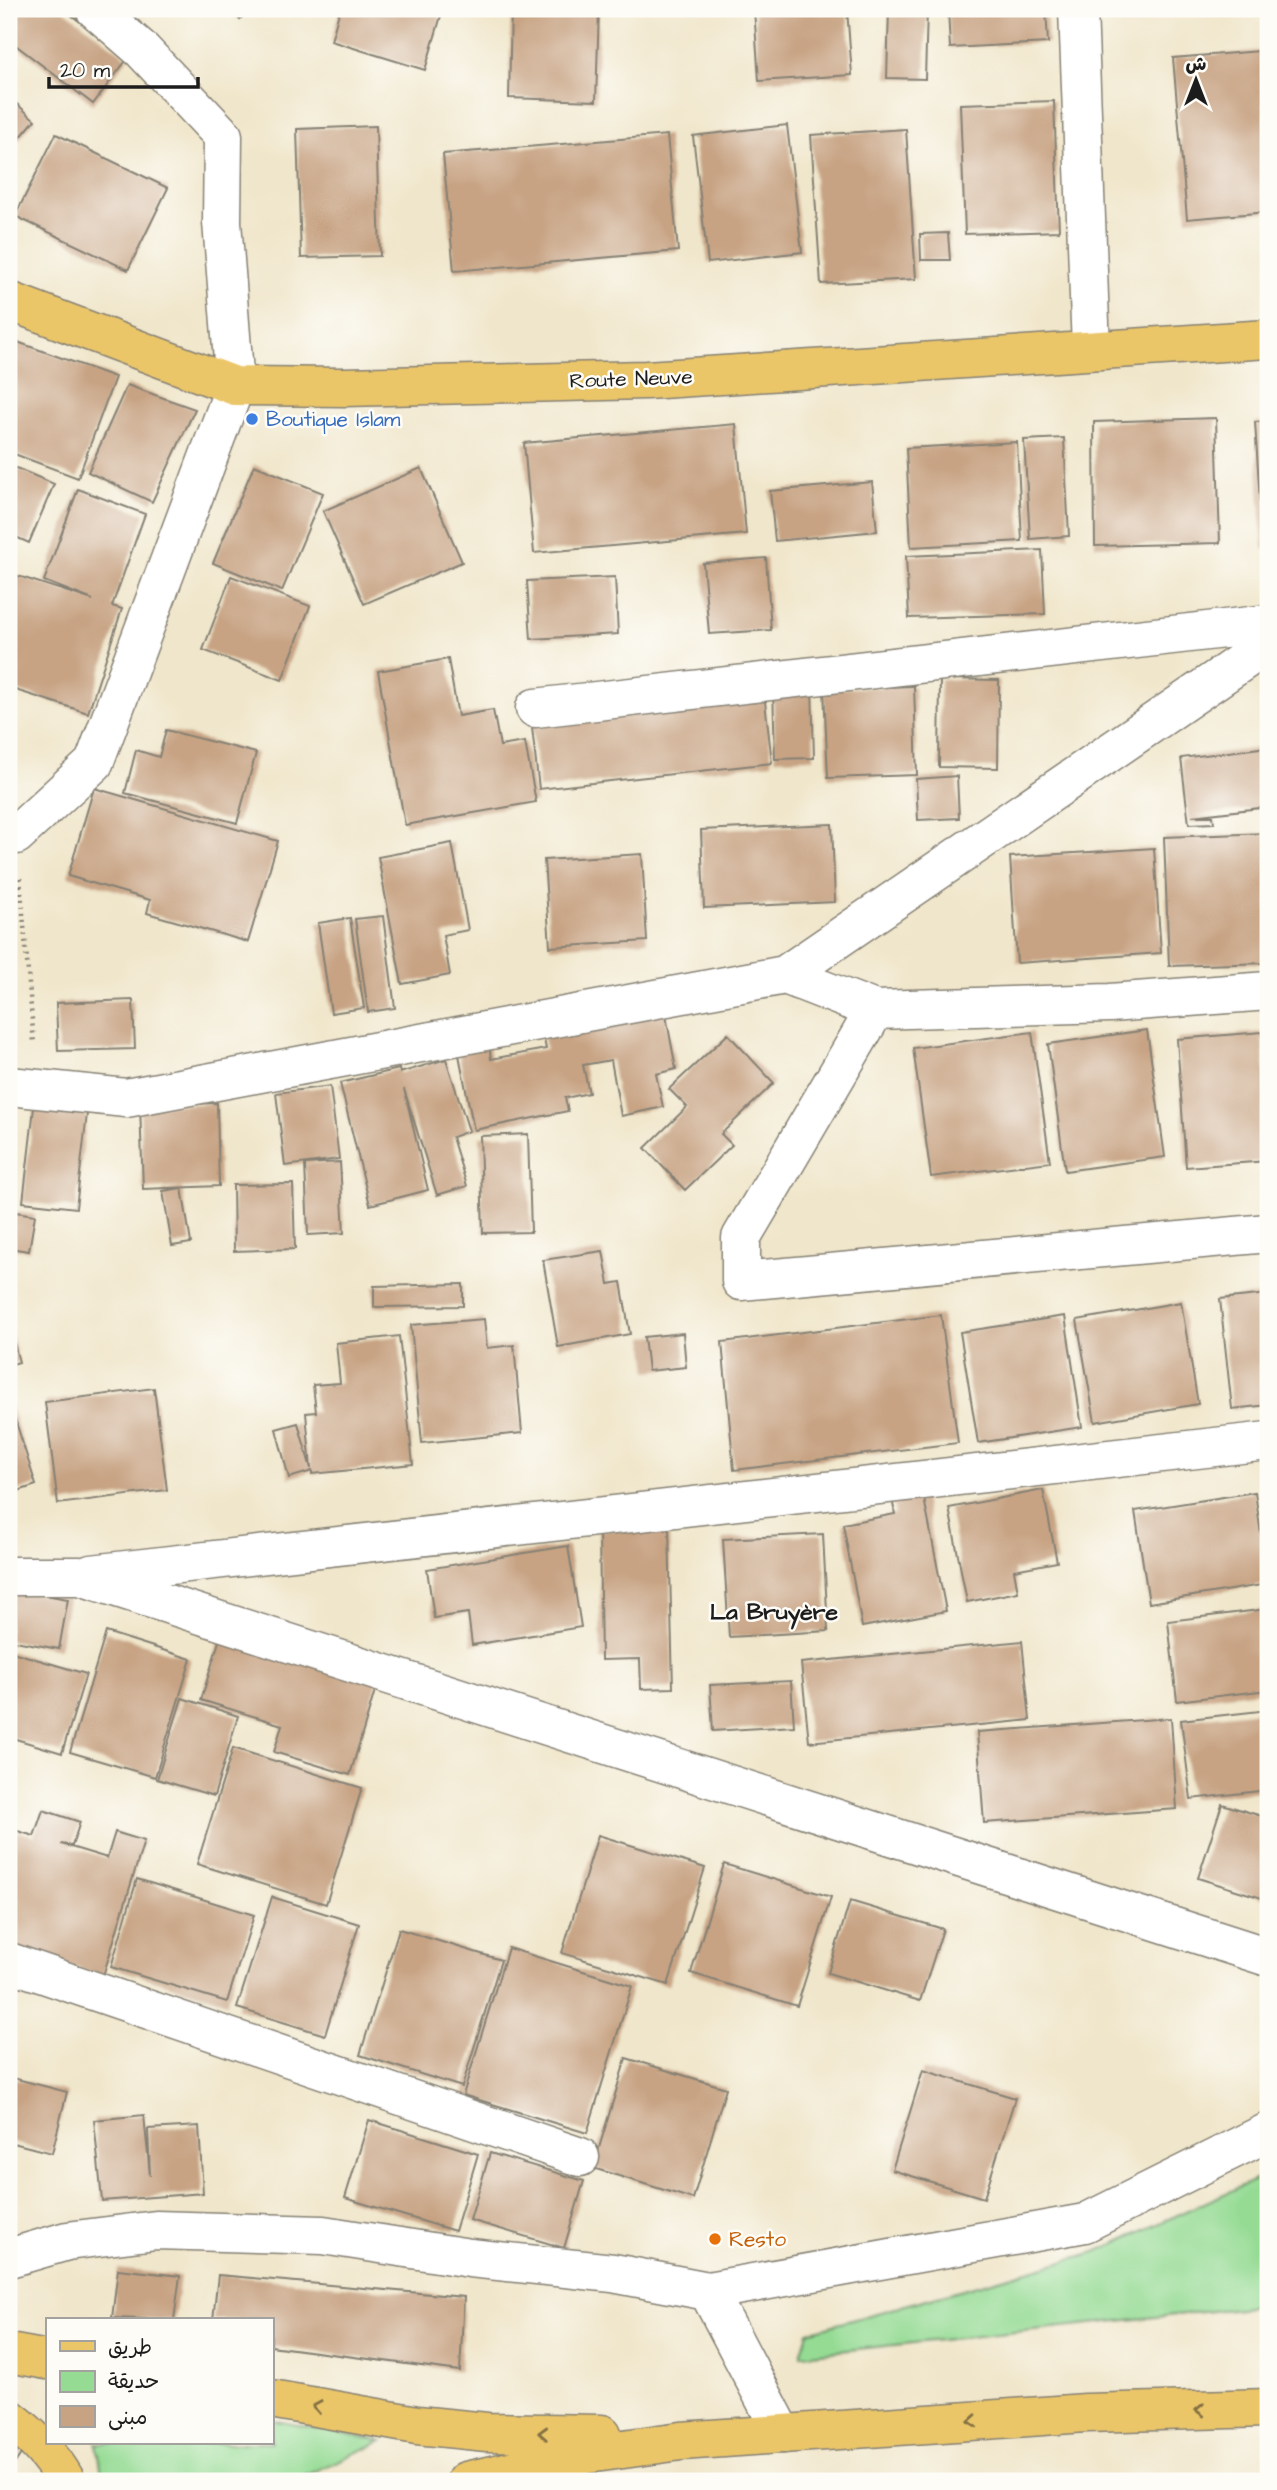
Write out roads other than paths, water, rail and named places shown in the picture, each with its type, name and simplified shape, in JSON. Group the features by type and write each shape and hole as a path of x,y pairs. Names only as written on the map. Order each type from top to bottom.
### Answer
{"main road":[{"name":"Route Neuve","path":"9,301 234,386 344,387 646,380 1268,339"},
{"path":"9,2353 46,2360"},
{"path":"273,2399 417,2425 487,2431 558,2434 783,2434"},
{"path":"466,2481 580,2455 681,2441 1086,2413 1268,2408"},
{"path":"9,2418 46,2451 66,2481"}],"street":[{"path":"12,835 94,763 234,386 222,222 223,136 142,50 95,9"},
{"path":"1078,9 1091,349"},
{"path":"535,708 1268,624"},
{"path":"23,1087 126,1098 785,975 1268,645"},
{"path":"785,975 875,1010 1110,1003 1268,991"},
{"path":"875,1010 741,1238 741,1281 1268,1233"},
{"path":"9,1576 80,1576 1268,1441"},
{"path":"80,1576 1268,1957"},
{"path":"9,1962 580,2157"},
{"path":"9,2258 67,2241 156,2230 323,2235 470,2258 613,2273 708,2291 1085,2223 1268,2132"},
{"path":"708,2291 783,2434"}],"place":[{"name":"Boutique Islam","path":"252,419"},
{"name":"Resto","path":"715,2239"}],"district":[{"name":"La Bruyère","path":"774,1612"}]}
